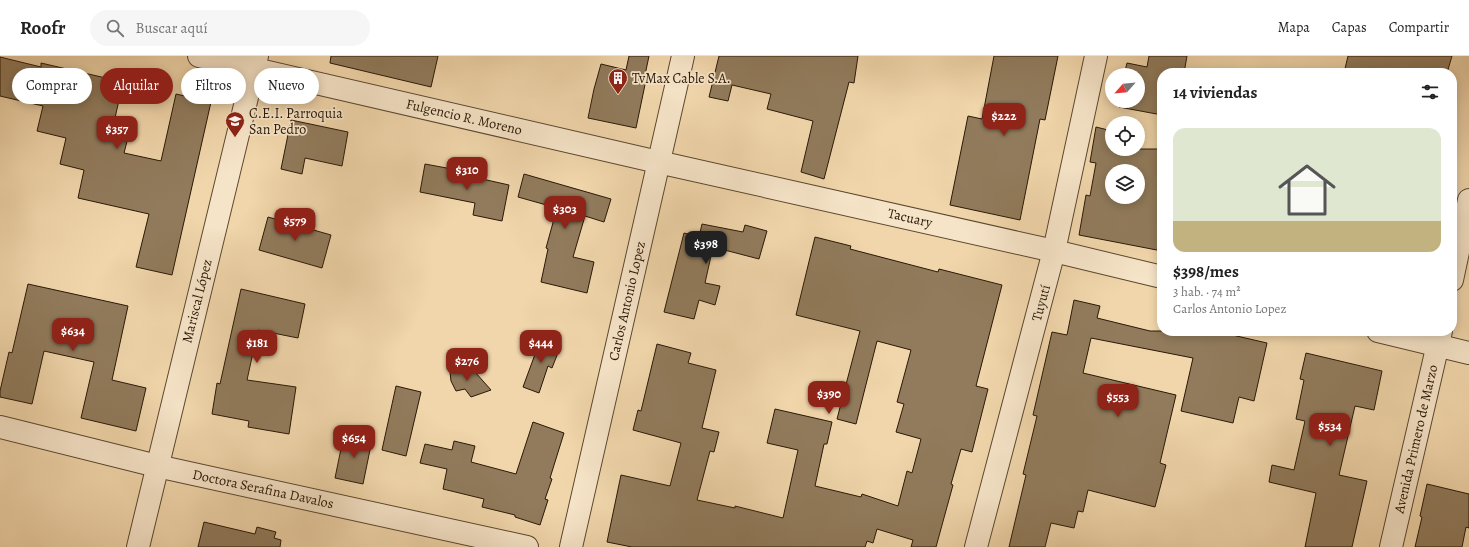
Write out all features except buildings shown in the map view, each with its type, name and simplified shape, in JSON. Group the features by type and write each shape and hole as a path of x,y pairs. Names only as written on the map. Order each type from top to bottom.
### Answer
{"street":[{"name":"Fulgencio R. Moreno","path":"199,56 255,62 658,162"},
{"name":"Carlos Antonio Lopez","path":"571,547 683,56"},
{"name":"Tuyutí","path":"976,547 1054,251 1096,56"},
{"name":"Mariscal López","path":"138,547 255,62"},
{"name":"Tacuary","path":"658,162 1054,251 1157,276"},
{"path":"1457,256 1469,200"},
{"path":"1422,336 1440,338 1469,353"},
{"name":"Avenida Primero de Marzo","path":"1391,547 1440,338"},
{"name":"Doctora Serafina Davalos","path":"0,427 157,466 527,547"}],"place":[{"name":"TvMax Cable S.A.","path":"618,95"},
{"name":"C.E.I. Parroquia San Pedro","path":"235,138"}]}
